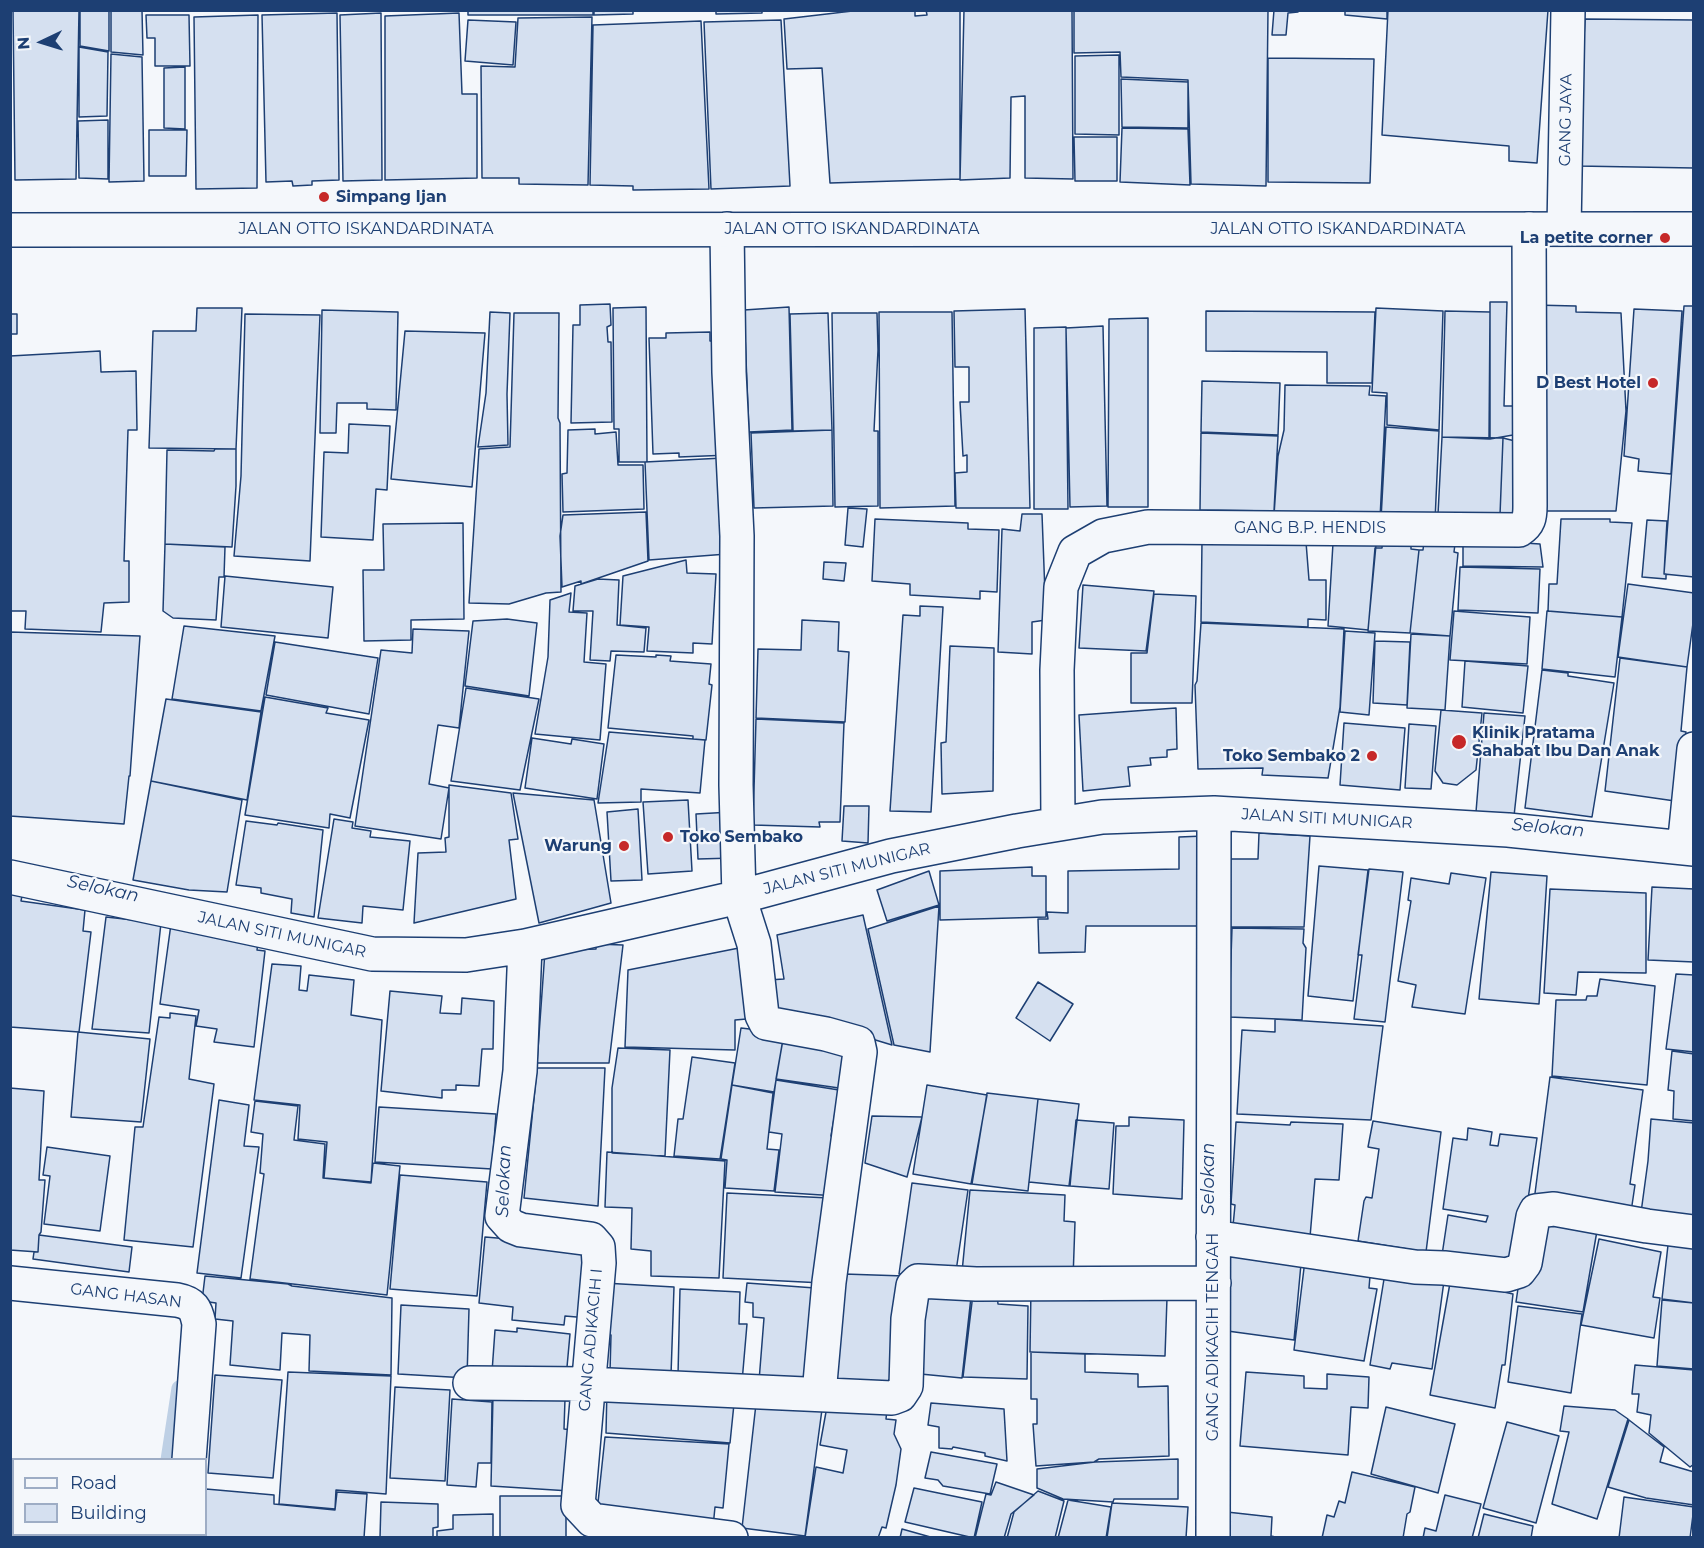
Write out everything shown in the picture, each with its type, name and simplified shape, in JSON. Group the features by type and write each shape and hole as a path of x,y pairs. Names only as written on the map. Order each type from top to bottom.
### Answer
{"street":[{"name":"GANG JAYA","path":"1564,229 1568,10"},
{"path":"727,229 729,372 736,536 736,785 739,897 754,945 762,1015 766,1023 826,1034 858,1043 860,1052 829,1282 819,1394"},
{"name":"GANG B.P. HENDIS","path":"1058,824 1056,670 1061,587 1076,552 1103,536 1148,527 1519,530 1525,526 1530,506 1529,229"},
{"name":"JALAN OTTO ISKANDARDINATA","path":"10,230 1694,229"},
{"path":"1689,849 1694,749"},
{"name":"JALAN SITI MUNIGAR","path":"10,877 372,954 466,955 517,948 739,897 891,856 1102,817 1214,813 1509,830 1689,849"},
{"name":"GANG ADIKACIH TENGAH","path":"1213,1538 1207,1283 1213,1237 1214,813"},
{"name":"GANG ADIKACIH I","path":"517,948 520,1071 502,1216 511,1226 521,1230 591,1239 598,1247 599,1263 578,1485 578,1505 590,1530"},
{"path":"1213,1237 1415,1267 1506,1275 1519,1271 1525,1263 1536,1211 1554,1209 1694,1232"},
{"path":"470,1383 587,1384 892,1398 900,1395 906,1386 910,1300 913,1286 918,1281 976,1284 1207,1283"},
{"name":"GANG HASAN","path":"10,1283 189,1303 196,1310 199,1324 189,1458"},
{"path":"590,1530 730,1538"}],"building":[{"path":"13,10 79,10 76,179 15,180"},
{"path":"80,10 109,10 109,51 80,46"},
{"path":"111,10 142,10 143,55 111,52"},
{"path":"468,10 593,10 593,15 468,15"},
{"path":"594,10 633,10 633,14 594,15"},
{"path":"716,10 762,10 762,13 716,14"},
{"path":"861,10 915,10 915,16 927,15 926,10 960,10 960,179 830,183 822,68 787,69 784,19"},
{"path":"964,10 1072,10 1073,179 1025,178 1025,96 1011,97 1010,178 960,180"},
{"path":"1074,10 1268,10 1266,186 1191,184 1188,80 1121,77 1120,52 1074,53"},
{"path":"1274,10 1298,10 1298,12 1288,13 1286,35 1272,35"},
{"path":"1345,10 1387,10 1387,19 1345,15"},
{"path":"1388,10 1548,10 1537,163 1509,161 1509,146 1382,135"},
{"path":"337,13 339,180 312,181 312,185 293,186 292,181 266,182 262,15"},
{"path":"381,13 382,180 343,181 340,15"},
{"path":"459,13 462,94 477,94 477,178 385,180 385,16"},
{"path":"146,15 189,15 190,66 155,66 155,38 147,38"},
{"path":"258,15 257,188 196,189 194,17"},
{"path":"592,17 588,185 519,184 519,178 482,178 481,66 515,67 518,18"},
{"path":"1585,19 1694,20 1694,168 1577,166"},
{"path":"468,20 516,22 513,65 465,61"},
{"path":"781,20 790,186 711,189 704,22"},
{"path":"701,21 709,189 633,190 633,186 590,185 593,25"},
{"path":"79,47 108,52 107,116 79,117"},
{"path":"111,54 142,57 144,181 109,182"},
{"path":"1119,55 1119,135 1075,134 1075,56"},
{"path":"1268,58 1374,59 1370,183 1268,182"},
{"path":"185,67 185,129 164,128 164,68"},
{"path":"1121,79 1188,82 1188,128 1122,127"},
{"path":"108,120 108,179 79,178 78,121"},
{"path":"1122,128 1188,129 1190,185 1120,182"},
{"path":"149,130 187,130 186,176 149,176"},
{"path":"1074,137 1117,137 1117,181 1075,181"},
{"path":"1490,302 1507,302 1504,406 1514,406 1513,435 1490,439"},
{"path":"610,304 611,325 607,327 608,342 611,342 612,422 571,423 573,325 580,325 580,305"},
{"path":"1534,305 1576,306 1576,312 1621,313 1626,411 1616,511 1535,511"},
{"path":"1684,306 1694,306 1694,577 1664,574"},
{"path":"646,307 647,462 619,462 619,429 614,429 613,308"},
{"path":"789,307 792,430 749,432 744,310"},
{"path":"197,308 242,308 236,449 149,448 153,331 196,331"},
{"path":"1376,308 1443,311 1439,430 1387,425 1387,393 1372,392"},
{"path":"1025,309 1030,508 956,508 955,473 967,472 967,455 963,456 960,402 969,402 969,367 955,367 954,311"},
{"name":"D Best Hotel","path":"1634,309 1682,311 1671,474 1638,471 1639,459 1624,456"},
{"path":"322,310 398,312 396,410 367,409 367,403 337,403 336,433 320,433"},
{"path":"1206,311 1375,312 1372,383 1327,383 1327,352 1206,351"},
{"path":"1445,311 1490,312 1489,439 1442,437"},
{"path":"490,312 510,313 508,445 478,447 486,393"},
{"path":"879,312 952,312 955,506 880,508"},
{"path":"514,313 559,313 561,592 546,593 509,604 469,603 479,449 510,447"},
{"path":"828,313 832,430 793,431 790,314"},
{"path":"832,313 877,313 878,350 874,431 878,431 878,506 835,507"},
{"path":"10,314 17,314 17,334 10,334"},
{"path":"245,314 320,315 310,561 234,556 241,476"},
{"path":"1148,318 1148,507 1108,507 1109,319"},
{"path":"1103,326 1107,506 1070,507 1066,328"},
{"path":"1066,327 1068,509 1034,509 1034,328"},
{"path":"405,331 485,333 472,487 391,479"},
{"path":"710,332 710,341 722,341 730,455 679,457 679,453 653,454 649,338 666,338 666,333"},
{"path":"100,351 101,372 136,371 137,430 128,430 124,561 129,561 129,602 104,603 101,632 25,629 26,611 10,611 10,356"},
{"path":"1202,381 1280,383 1278,435 1201,432"},
{"path":"1285,385 1370,386 1369,395 1386,396 1380,519 1274,515 1278,456 1284,430"},
{"path":"349,424 390,426 387,490 376,489 373,540 321,537 324,452 348,453"},
{"path":"1386,427 1439,431 1435,521 1381,519"},
{"path":"595,429 595,434 616,432 618,465 643,465 644,509 563,512 562,474 567,473 568,430"},
{"path":"832,430 833,506 754,508 751,433"},
{"path":"1201,433 1278,436 1274,511 1200,510"},
{"path":"1442,437 1503,438 1500,515 1438,514"},
{"path":"1503,438 1519,442 1524,513 1500,515"},
{"path":"215,449 236,449 232,547 165,544 167,450 214,451"},
{"path":"723,458 727,554 649,560 645,462"},
{"path":"848,508 867,509 863,547 845,545"},
{"path":"646,512 648,561 581,584 581,581 562,587 560,536 563,515"},
{"path":"1022,514 1042,514 1046,620 1032,622 1032,654 998,652 1002,529 1020,531"},
{"path":"875,519 968,523 968,529 999,530 997,592 980,591 980,599 910,595 910,584 872,581"},
{"path":"1561,519 1610,519 1610,522 1632,523 1622,617 1548,611 1549,584 1557,584"},
{"path":"1647,520 1667,521 1664,574 1666,574 1666,579 1642,577"},
{"path":"463,523 464,619 411,620 411,640 364,641 363,570 384,570 383,524"},
{"path":"1383,537 1411,540 1411,549 1419,550 1410,633 1368,631 1375,548 1382,548"},
{"path":"1463,539 1540,544 1543,567 1463,566"},
{"path":"1202,540 1306,542 1309,580 1326,580 1326,620 1308,619 1308,627 1201,622"},
{"path":"1424,541 1455,544 1454,552 1458,553 1450,636 1410,633 1419,550 1423,550"},
{"path":"1333,543 1376,545 1368,630 1328,626"},
{"path":"165,544 225,547 224,577 219,577 216,620 173,618 163,611"},
{"path":"686,560 687,573 716,574 712,644 693,643 693,653 647,651 649,627 620,625 623,576"},
{"path":"824,562 846,563 844,581 823,579"},
{"path":"1460,567 1540,569 1538,613 1458,610"},
{"path":"225,576 333,587 328,638 221,627"},
{"path":"598,579 619,580 617,625 646,628 644,652 611,651 610,661 590,660 593,611 573,611 575,586"},
{"path":"1628,584 1694,593 1694,616 1687,667 1618,657"},
{"path":"1083,585 1154,591 1146,651 1079,648"},
{"path":"571,593 569,612 587,613 584,662 606,664 600,740 535,734 548,657 550,600"},
{"path":"1154,594 1196,596 1192,703 1131,703 1131,653 1147,653"},
{"path":"920,606 943,607 931,812 890,811 903,615 920,616"},
{"path":"1454,611 1530,617 1527,664 1450,660"},
{"path":"1547,611 1622,617 1615,677 1542,669"},
{"path":"507,619 537,623 529,696 465,686 473,621"},
{"path":"802,620 839,622 838,651 849,652 845,722 756,718 758,649 801,650"},
{"path":"1201,623 1344,629 1340,707 1328,778 1262,775 1263,768 1198,769 1195,685"},
{"path":"184,626 275,636 261,711 172,699"},
{"path":"413,629 469,631 459,728 438,725 429,784 449,788 441,839 355,826 381,650 412,653"},
{"path":"1345,631 1375,633 1369,715 1340,712"},
{"path":"10,632 140,636 130,776 124,824 10,816"},
{"path":"1411,634 1450,636 1445,710 1407,708"},
{"path":"1375,641 1410,642 1407,705 1373,703"},
{"path":"275,642 378,658 369,714 266,695"},
{"path":"950,646 994,648 993,791 942,794 941,743 946,742"},
{"path":"616,655 671,656 670,661 711,664 709,684 712,685 706,740 693,739 693,736 608,728"},
{"path":"1620,658 1687,667 1681,731 1686,732 1675,801 1605,791"},
{"path":"1465,661 1528,666 1523,713 1462,707"},
{"path":"1542,670 1614,683 1592,817 1525,808"},
{"path":"466,688 539,699 520,790 451,781"},
{"path":"265,697 328,708 326,713 369,720 350,818 330,814 329,828 245,815"},
{"path":"166,699 261,712 247,800 151,781"},
{"path":"1176,708 1177,749 1167,750 1167,757 1150,758 1151,765 1128,767 1130,786 1083,791 1079,715"},
{"name":"Klinik Pratama Sahabat Ibu Dan Anak","path":"1441,710 1482,713 1476,770 1457,785 1443,783 1435,771"},
{"path":"1484,713 1525,716 1514,816 1476,812"},
{"path":"756,719 844,723 840,822 819,822 820,827 753,825"},
{"name":"Toko Sembako 2","path":"1344,723 1405,728 1400,790 1340,785"},
{"path":"1409,724 1436,726 1431,789 1405,788"},
{"path":"609,732 705,740 700,793 641,789 641,802 598,803"},
{"path":"532,738 571,744 572,739 604,744 597,799 525,788"},
{"path":"151,781 242,800 227,892 189,890 133,880"},
{"path":"449,785 511,793 518,839 509,840 516,899 414,923 418,853 446,852 445,838 449,837"},
{"path":"513,793 594,800 611,903 539,923"},
{"name":"Toko Sembako","path":"688,800 692,871 648,874 643,802"},
{"path":"844,806 869,806 868,843 842,841"},
{"name":"Warung","path":"638,809 642,880 611,881 607,812"},
{"path":"731,812 734,858 698,859 696,814"},
{"path":"334,819 353,822 352,828 371,831 370,837 410,841 403,910 363,906 362,923 318,918"},
{"path":"246,821 323,830 314,917 291,913 292,899 261,893 261,888 236,885"},
{"path":"1259,833 1310,836 1304,927 1219,927 1221,859 1258,859"},
{"path":"1204,836 1201,926 1086,926 1085,952 1039,953 1038,919 1048,919 1047,912 1068,913 1068,871 1179,869 1179,837"},
{"path":"1319,866 1368,870 1353,1001 1308,996"},
{"path":"1032,867 1032,876 1046,876 1046,917 940,920 940,871"},
{"path":"1369,869 1403,872 1385,1022 1354,1019 1362,955 1358,955"},
{"path":"929,871 939,905 887,921 877,890"},
{"path":"1491,872 1547,876 1539,1004 1479,999"},
{"path":"1451,873 1486,878 1465,1014 1412,1007 1416,985 1398,981 1411,901 1408,900 1411,878 1449,884"},
{"path":"10,884 24,886 21,901 85,910 83,931 91,932 79,1032 10,1027"},
{"path":"1652,887 1694,889 1694,962 1648,960"},
{"path":"1550,889 1646,893 1646,973 1578,972 1576,995 1544,993"},
{"path":"939,906 930,1052 894,1045 868,929"},
{"path":"863,915 892,1045 839,1029 768,1016 768,980 784,979 777,935"},
{"path":"106,917 161,923 149,1033 92,1029"},
{"path":"171,924 259,935 257,950 265,951 254,1047 214,1042 217,1029 196,1026 199,1010 160,1004"},
{"path":"1232,928 1304,929 1303,943 1306,948 1302,1020 1229,1017"},
{"path":"596,944 623,945 609,1063 537,1063 545,951 596,949"},
{"path":"749,946 758,1018 735,1020 735,1050 625,1047 628,970"},
{"path":"272,964 301,966 299,990 307,991 309,975 354,980 351,1015 382,1020 371,1182 324,1178 327,1142 298,1139 300,1105 254,1100"},
{"path":"1676,974 1694,975 1694,1052 1666,1049"},
{"path":"1600,979 1655,986 1647,1085 1552,1076 1556,1000 1586,1000 1587,996 1597,996"},
{"path":"1038,982 1073,1004 1050,1041 1016,1018"},
{"path":"390,991 442,996 440,1013 461,1014 462,998 494,1001 493,1049 482,1049 479,1086 456,1085 456,1090 442,1090 442,1098 381,1091"},
{"path":"170,1013 196,1016 189,1079 214,1084 193,1247 124,1240 135,1127 143,1127 159,1017 170,1018"},
{"path":"1275,1019 1383,1026 1371,1120 1237,1114 1242,1030 1275,1032"},
{"path":"741,1028 784,1033 774,1092 732,1085"},
{"path":"78,1032 150,1039 141,1122 71,1117"},
{"path":"784,1034 849,1042 839,1088 776,1079"},
{"path":"618,1048 670,1050 665,1156 612,1153 612,1088"},
{"path":"1672,1051 1694,1054 1694,1121 1673,1119 1674,1091 1668,1090"},
{"path":"692,1057 735,1063 720,1159 674,1156 678,1119 683,1119"},
{"path":"537,1068 605,1068 598,1206 524,1198"},
{"path":"1550,1077 1643,1090 1630,1184 1635,1185 1631,1212 1534,1201"},
{"path":"776,1080 839,1090 831,1136 844,1137 837,1196 775,1192 782,1134 769,1132"},
{"path":"732,1085 773,1093 767,1149 779,1150 774,1191 725,1188 727,1160 721,1159"},
{"path":"927,1085 987,1095 971,1184 913,1174"},
{"path":"10,1088 44,1091 39,1180 45,1180 38,1252 10,1250"},
{"path":"987,1093 1038,1099 1028,1191 972,1184"},
{"path":"1038,1099 1079,1104 1069,1186 1029,1182"},
{"path":"219,1100 249,1105 244,1146 259,1147 241,1278 197,1273"},
{"path":"255,1101 298,1106 294,1140 325,1144 323,1178 371,1183 373,1163 400,1166 387,1295 250,1279 264,1174 260,1173 263,1134 251,1132"},
{"path":"379,1107 496,1114 492,1169 375,1162"},
{"path":"872,1116 922,1117 907,1177 865,1163"},
{"path":"1129,1117 1184,1120 1182,1199 1113,1194 1116,1126 1129,1126"},
{"path":"1651,1119 1694,1123 1694,1225 1640,1220"},
{"path":"1076,1120 1114,1123 1109,1189 1070,1186"},
{"path":"1373,1121 1441,1132 1426,1252 1358,1241 1364,1201 1366,1197 1372,1198 1379,1149 1368,1147"},
{"path":"1236,1122 1290,1125 1291,1122 1343,1124 1339,1180 1315,1179 1310,1237 1233,1226 1235,1205 1231,1204"},
{"path":"1468,1128 1492,1132 1490,1145 1498,1146 1500,1134 1537,1138 1518,1267 1442,1255 1448,1215 1486,1222 1488,1216 1443,1209 1453,1138 1467,1140"},
{"path":"47,1147 110,1156 100,1231 44,1224 50,1176 43,1175"},
{"path":"607,1152 725,1161 719,1278 651,1276 651,1251 631,1249 632,1208 605,1207"},
{"path":"400,1175 487,1182 477,1296 390,1289"},
{"path":"912,1183 968,1190 955,1278 899,1274"},
{"path":"970,1190 1065,1195 1064,1221 1075,1222 1073,1279 962,1272"},
{"path":"727,1193 829,1198 823,1283 723,1278"},
{"path":"1538,1215 1598,1225 1583,1312 1516,1302 1520,1275"},
{"path":"39,1235 132,1247 129,1272 33,1259 34,1252 38,1252"},
{"path":"1669,1236 1694,1239 1694,1303 1662,1299"},
{"path":"485,1237 593,1246 588,1318 565,1316 564,1325 512,1320 513,1307 479,1303"},
{"path":"1599,1239 1661,1252 1653,1297 1660,1298 1654,1338 1581,1325"},
{"path":"1228,1244 1302,1253 1294,1340 1220,1330"},
{"path":"1306,1252 1371,1264 1369,1288 1377,1289 1364,1361 1294,1350"},
{"path":"1385,1273 1444,1281 1432,1369 1392,1363 1390,1369 1370,1365"},
{"path":"844,1274 904,1276 899,1386 832,1379"},
{"path":"205,1276 392,1298 391,1375 309,1371 310,1335 282,1333 280,1370 230,1365 233,1321 215,1319 216,1303 202,1301"},
{"path":"604,1283 674,1287 671,1375 610,1372 611,1335 601,1334"},
{"path":"747,1283 815,1288 808,1384 759,1381 764,1318 753,1317 753,1303 745,1302"},
{"path":"1450,1283 1500,1284 1504,1292 1513,1294 1505,1365 1502,1365 1495,1408 1430,1395"},
{"path":"917,1284 972,1288 962,1378 910,1373"},
{"path":"1031,1288 1167,1298 1165,1356 1030,1352"},
{"path":"680,1289 740,1292 739,1324 747,1324 742,1382 678,1375"},
{"path":"973,1294 997,1295 998,1304 1028,1306 1027,1379 963,1377"},
{"path":"1662,1300 1694,1303 1694,1369 1657,1366"},
{"path":"401,1305 469,1309 467,1378 398,1374"},
{"path":"1518,1306 1582,1314 1571,1393 1508,1382"},
{"path":"517,1328 570,1334 566,1378 492,1372 495,1330 517,1332"},
{"path":"1031,1352 1085,1354 1085,1372 1138,1374 1138,1387 1168,1386 1169,1456 1099,1459 1094,1462 1036,1466 1033,1424 1037,1424 1037,1399 1031,1399"},
{"path":"1635,1365 1694,1370 1694,1464 1690,1467 1649,1433 1651,1415 1637,1412 1639,1394 1632,1394"},
{"path":"288,1372 391,1376 386,1494 336,1490 335,1509 279,1504"},
{"path":"1246,1372 1304,1376 1304,1388 1327,1389 1327,1374 1369,1377 1368,1408 1351,1407 1348,1455 1240,1446"},
{"path":"215,1375 282,1380 273,1478 208,1473"},
{"path":"395,1387 450,1390 445,1481 390,1478"},
{"path":"607,1388 735,1394 730,1443 606,1433"},
{"path":"493,1395 565,1399 564,1429 573,1430 570,1491 491,1486"},
{"path":"757,1395 823,1402 805,1536 742,1528"},
{"path":"452,1399 492,1402 491,1463 478,1463 476,1487 447,1485"},
{"path":"828,1401 887,1409 886,1419 896,1420 894,1434 901,1449 896,1485 886,1528 882,1527 878,1538 805,1538 816,1467 843,1473 847,1450 820,1445"},
{"path":"931,1403 1004,1409 1007,1461 985,1456 985,1453 953,1447 952,1449 939,1448 939,1427 928,1425"},
{"path":"1564,1406 1615,1410 1628,1419 1597,1519 1552,1504 1569,1432 1560,1431"},
{"path":"1386,1407 1455,1424 1438,1493 1371,1474"},
{"path":"1629,1420 1664,1447 1660,1462 1694,1472 1694,1505 1646,1498 1608,1487"},
{"path":"1507,1422 1559,1436 1536,1523 1483,1508"},
{"path":"605,1437 729,1444 723,1508 715,1507 713,1527 597,1512"},
{"path":"931,1452 997,1464 990,1494 943,1486 938,1480 925,1478"},
{"path":"1178,1459 1178,1499 1114,1499 1113,1502 1063,1499 1037,1488 1037,1469 1095,1462"},
{"path":"1352,1472 1415,1487 1403,1538 1322,1538 1327,1515 1334,1517 1339,1501 1345,1503"},
{"path":"996,1482 1034,1495 1011,1514 1004,1538 975,1538 986,1494 991,1495"},
{"path":"914,1488 982,1502 974,1538 905,1522"},
{"path":"207,1489 274,1495 274,1504 335,1510 337,1492 367,1494 364,1538 199,1538 200,1536 207,1536"},
{"path":"1038,1491 1064,1501 1055,1538 1007,1538 1014,1512"},
{"path":"1445,1495 1481,1504 1472,1538 1423,1538 1425,1528 1436,1531"},
{"path":"500,1496 566,1496 566,1538 500,1538"},
{"path":"1624,1497 1694,1507 1690,1538 1619,1538"},
{"path":"1068,1500 1111,1507 1106,1538 1058,1538"},
{"path":"381,1502 438,1504 438,1527 433,1528 433,1538 380,1538"},
{"path":"1112,1503 1188,1507 1186,1538 1107,1538"},
{"path":"1227,1512 1272,1517 1271,1536 1280,1538 1226,1538"},
{"path":"493,1514 493,1538 437,1538 437,1531 453,1529 453,1515"},
{"path":"1484,1514 1533,1526 1531,1538 1478,1538"},
{"path":"902,1529 934,1538 900,1538"}],"waterway":[{"path":"168,1458 179,1388"}],"place":[{"name":"Simpang Ijan","path":"324,197"},
{"name":"La petite corner","path":"1665,238"},
{"name":"D Best Hotel","path":"1653,383"},
{"name":"Klinik Pratama Sahabat Ibu Dan Anak","path":"1459,742"},
{"name":"Toko Sembako 2","path":"1372,756"},
{"name":"Toko Sembako","path":"668,837"},
{"name":"Warung","path":"624,846"}],"water label":[{"name":"Selokan","path":"1548,828"},
{"name":"Selokan","path":"103,889"},
{"name":"Selokan","path":"1209,1179"},
{"name":"Selokan","path":"504,1181"}]}
